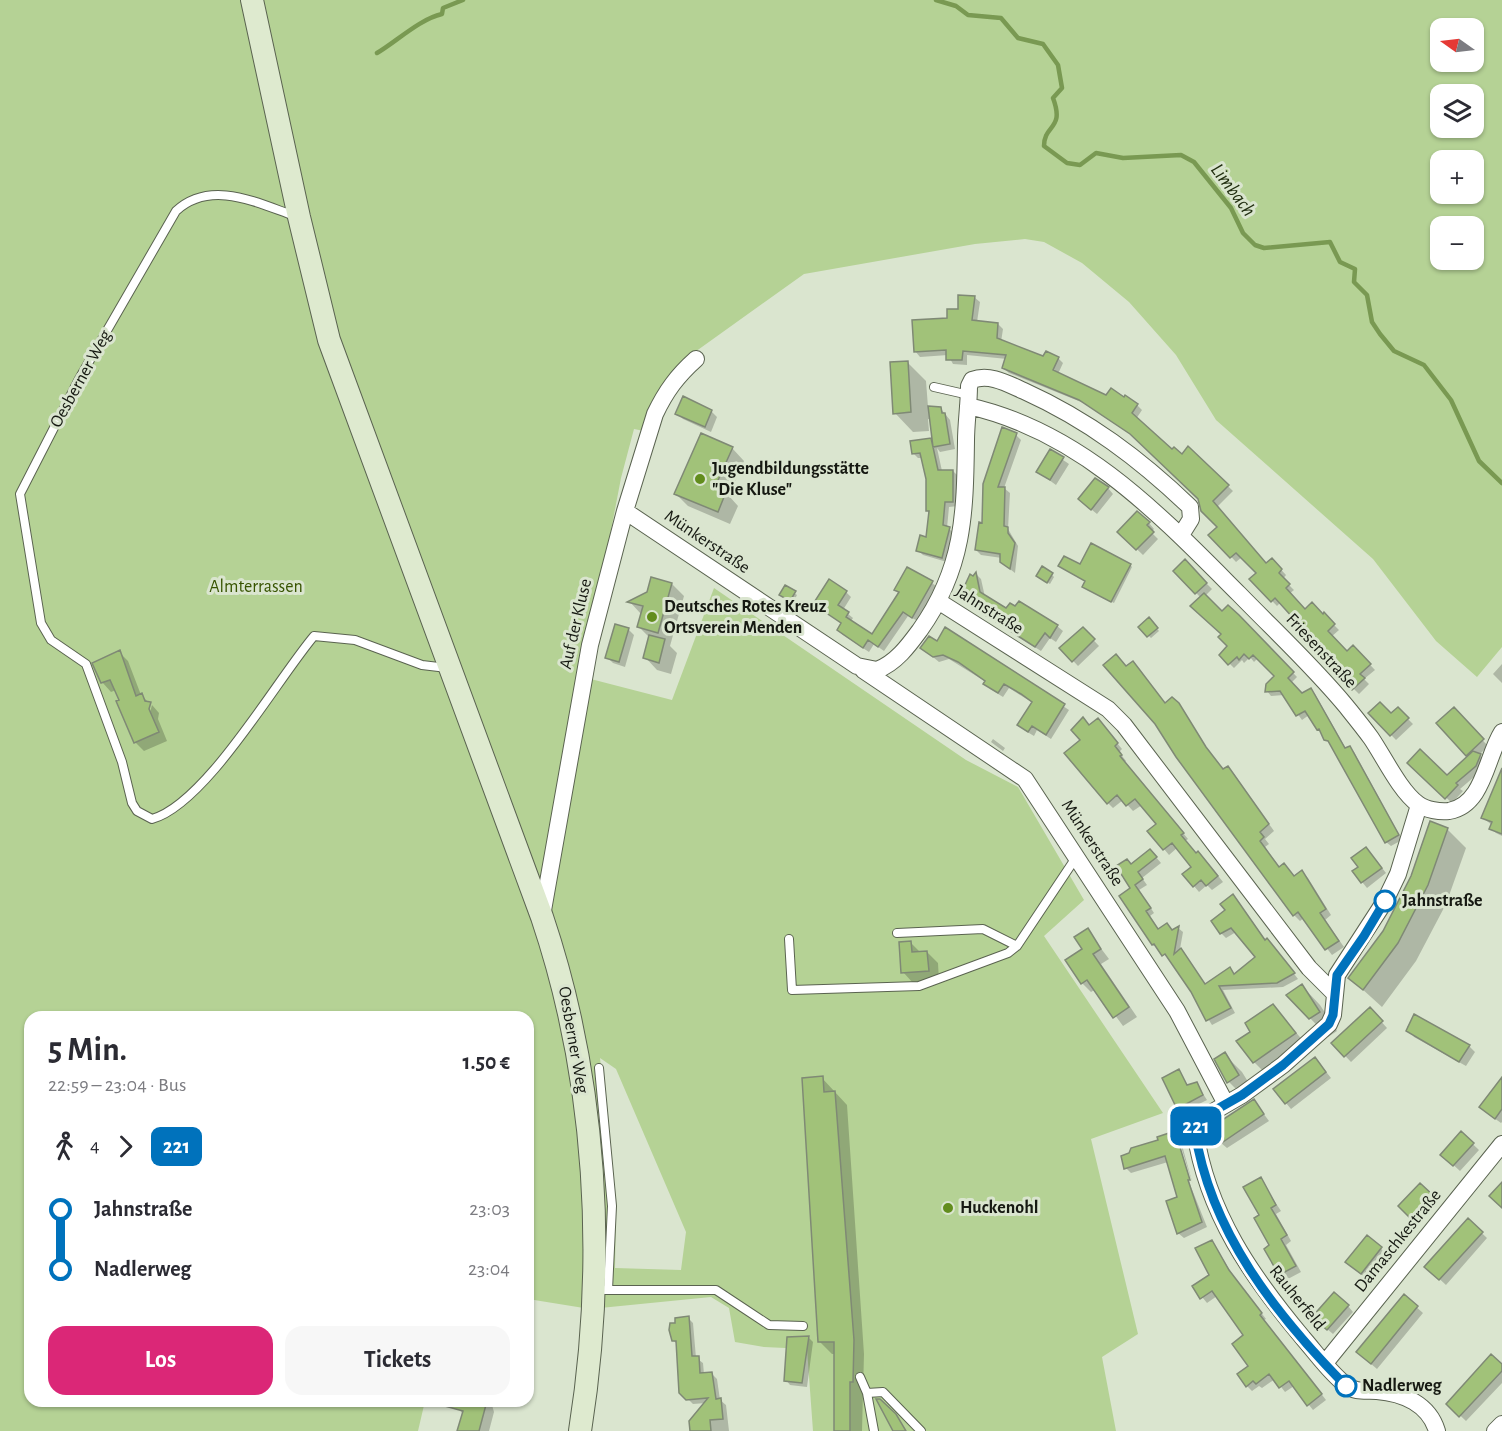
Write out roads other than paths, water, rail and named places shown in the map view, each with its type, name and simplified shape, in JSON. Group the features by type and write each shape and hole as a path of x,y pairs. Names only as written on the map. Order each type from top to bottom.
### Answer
{"street":[{"name":"Oesberner Weg","path":"252,0 299,218 329,340 542,917 557,962 572,1021 591,1169 600,1289 580,1431"},
{"name":"Auf der Kluse","path":"542,917 583,677 600,599 655,414 671,383 696,359"},
{"path":"860,668 877,670 892,663 914,637 938,601 951,572 961,538 969,395 972,380 989,377 1058,407 1110,438 1157,475 1190,507 1191,519 1181,535"},
{"name":"Friesenstraße","path":"969,395 997,412 1059,439 1117,479 1181,535 1334,692 1369,735 1419,805"},
{"name":"Münkerstraße","path":"625,511 1020,774 1034,789 1177,1011 1226,1104"},
{"name":"Jahnstraße","path":"938,601 1108,709 1131,734 1309,969 1334,992"},
{"path":"1226,1104 1283,1065 1322,1032 1333,1015 1337,975 1378,915 1398,874 1419,805 1436,811 1448,811 1468,802 1477,790 1502,732"},
{"name":"Rauherfeld","path":"1226,1104 1202,1118 1196,1125 1195,1131 1216,1207 1235,1248 1268,1295 1347,1386 1355,1390 1393,1394 1417,1402 1427,1412 1437,1431"},
{"name":"Damaschkestraße","path":"1325,1363 1502,1144"},
{"path":"1495,1431 1502,1424"}],"lane":[{"name":"Oesberner Weg","path":"299,218 271,206 237,196 206,196 187,201 176,212 79,379 20,494 41,623 51,640 86,664 122,762 132,803 137,811 152,819 166,815 196,789 242,736 314,636 355,640 422,665 450,668"},
{"path":"934,387 969,395"},
{"path":"789,939 792,990 919,986 1008,953 1017,946 1077,855"},
{"path":"897,933 983,929 1017,946"},
{"path":"599,1068 612,1206 600,1289 716,1290 769,1325 803,1326"},
{"path":"860,1377 867,1393 874,1431"},
{"path":"867,1393 883,1392 921,1431"}],"waterway":[{"name":"Limbach","path":"377,53 417,25 442,14 443,8 463,0"},
{"name":"Limbach","path":"936,0 956,6 968,15 1001,18 1018,38 1043,44 1058,65 1062,88 1053,98 1057,116 1047,134 1044,146 1067,163 1080,165 1096,153 1123,158 1181,155 1194,162 1231,208 1243,233 1255,245 1264,248 1330,242 1340,262 1355,269 1354,282 1367,295 1372,322 1380,334 1394,351 1424,365 1451,400 1479,461 1502,483"}],"place":[{"name":"Jugendbildungsstätte \"Die Kluse\"","path":"700,479"},
{"name":"Deutsches Rotes Kreuz Ortsverein Menden","path":"652,617"},
{"name":"Jahnstraße","path":"1385,901"},
{"name":"Huckenohl","path":"948,1208"},
{"name":"Nadlerweg","path":"1346,1386"}],"park label":[{"name":"Almterrassen","path":"256,587"}]}
